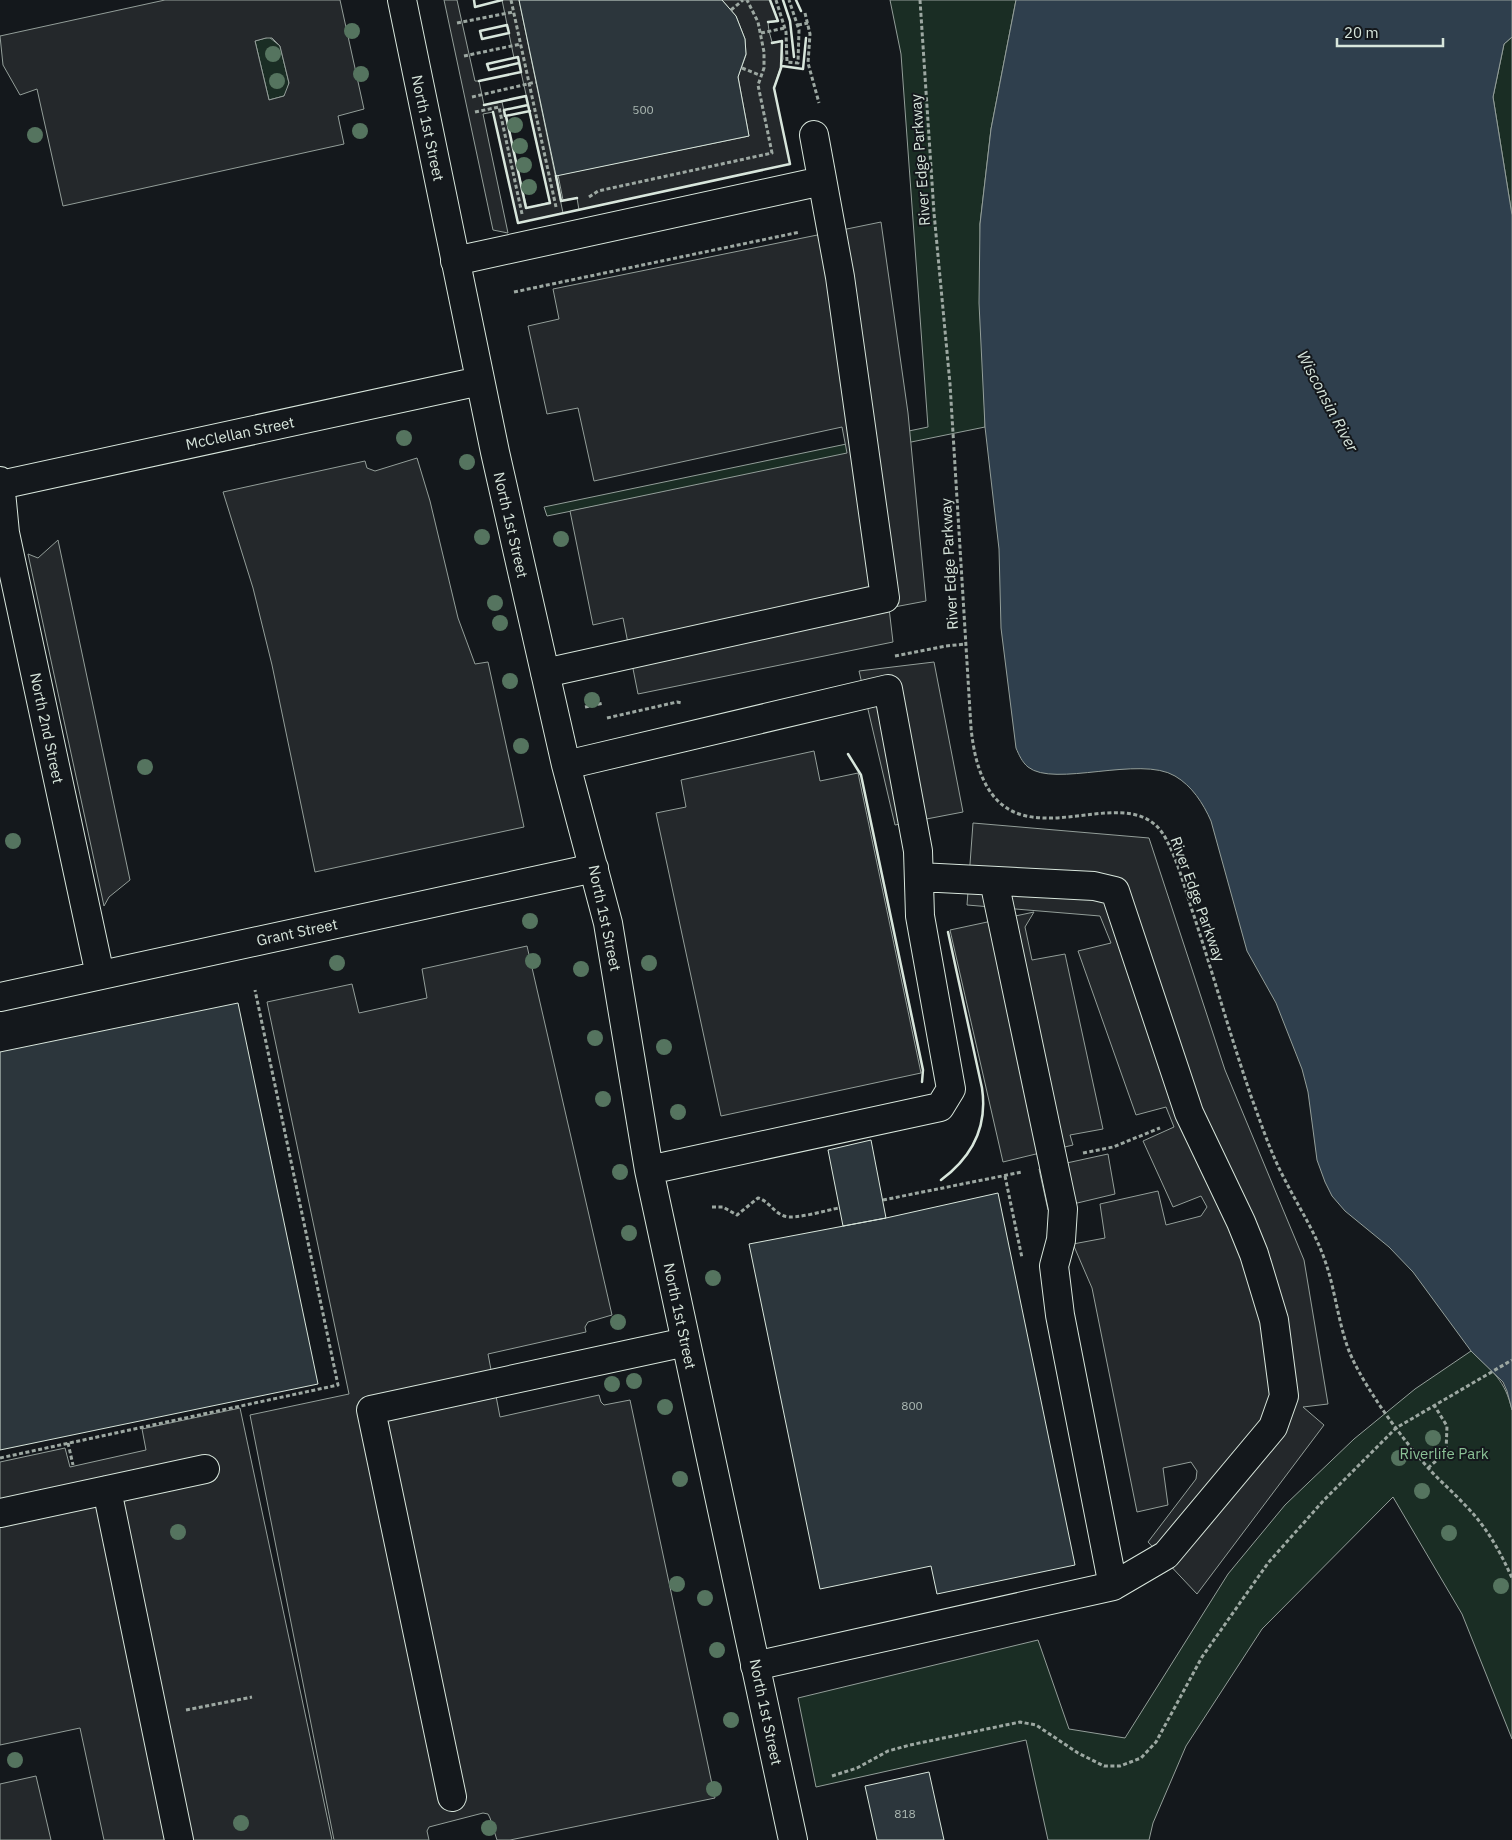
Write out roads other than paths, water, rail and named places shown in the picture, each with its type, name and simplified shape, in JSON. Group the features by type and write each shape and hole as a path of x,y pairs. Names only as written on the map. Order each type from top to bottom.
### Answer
{"street":[{"name":"North 1st Street","path":"402,0 480,381 566,765 594,868 616,966 649,1170 793,1840"},
{"path":"545,673 885,598 840,277 814,135"},
{"path":"455,261 822,181"},
{"name":"McClellan Street","path":"0,485 480,381"},
{"name":"North 2nd Street","path":"0,481 5,533 100,975"},
{"path":"566,765 888,689 918,851 920,916 951,1089 940,1107 649,1170"},
{"name":"Grant Street","path":"0,997 594,868"},
{"path":"756,1666 1113,1586 1166,1555 1273,1427 1284,1396 1274,1320 1254,1254 1241,1222 1189,1113 1115,891 1094,886 919,876"},
{"path":"994,881 1064,1209 1061,1240 1054,1266 1060,1315 1113,1586"},
{"path":"452,1797 371,1410 686,1342"},
{"path":"0,1513 204,1469"},
{"path":"108,1490 178,1840"}],"water":[{"name":"Wisconsin River","path":"1016,0 1512,0 1512,37 1504,44 1493,97 1512,215 1512,1410 1503,1382 1471,1351 1413,1272 1389,1247 1345,1211 1332,1196 1317,1160 1308,1092 1302,1069 1276,1003 1247,951 1211,821 1196,796 1181,780 1160,770 1120,769 1077,774 1040,773 1026,765 1016,748 1001,628 999,549 985,427 979,303 980,224 991,129"}],"park label":[{"name":"Riverlife Park","path":"1444,1453"}]}
